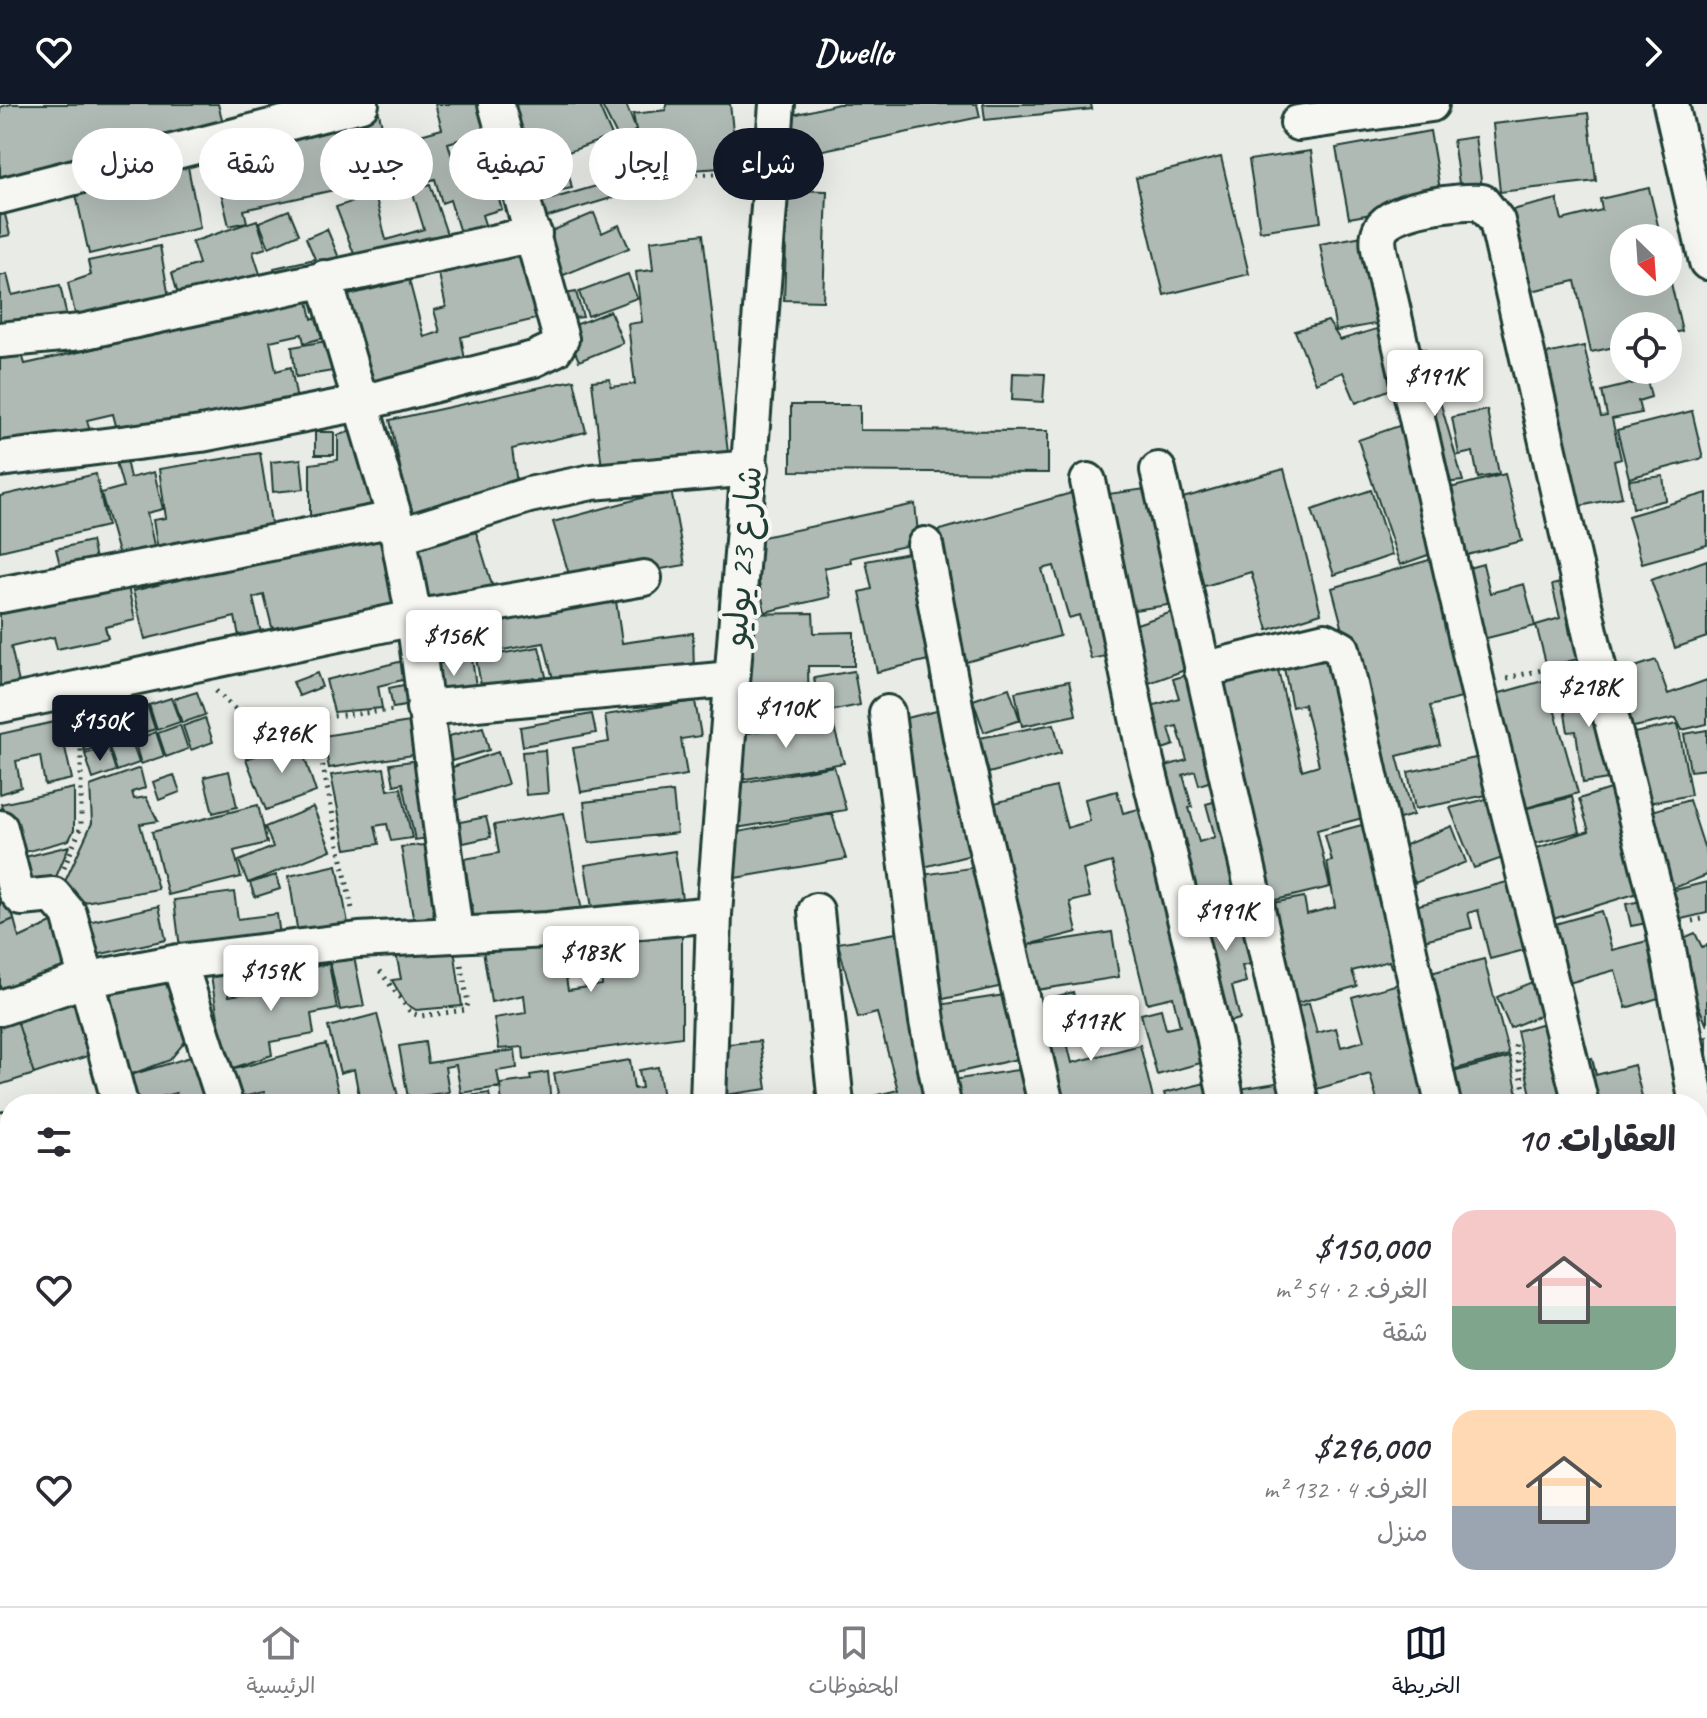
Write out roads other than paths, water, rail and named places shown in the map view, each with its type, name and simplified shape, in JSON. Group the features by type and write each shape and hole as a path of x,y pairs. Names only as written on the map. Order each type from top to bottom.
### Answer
{"street":[{"path":"0,459 201,434 361,403 534,359 555,349 561,339 496,104"},
{"name":"شارع 23 يوليو","path":"708,1094 714,914 777,104"},
{"path":"1298,123 1431,104"},
{"path":"1671,104 1707,262"},
{"path":"0,196 358,105"},
{"path":"1579,1094 1477,684 1378,240 1380,230 1393,217 1440,205 1482,202 1497,221 1596,658 1664,928 1695,1094"},
{"path":"0,340 81,332 534,234"},
{"path":"324,278 396,527 414,618 455,933"},
{"path":"0,595 396,527 592,482 751,468"},
{"path":"1158,470 1299,1094"},
{"path":"1088,481 1146,761 1214,1035 1225,1094"},
{"path":"925,545 962,743 1044,1094"},
{"path":"0,705 414,618 644,578"},
{"path":"1202,670 1325,640 1342,649 1441,1094"},
{"path":"424,708 731,679"},
{"path":"887,713 927,1021 941,1094"},
{"path":"0,828 16,891 22,898 53,895 69,914 84,980 117,1094"},
{"path":"816,911 835,1094"},
{"path":"0,1008 84,980 179,962 359,940 547,930 714,914"},
{"path":"179,962 222,1094"}]}
